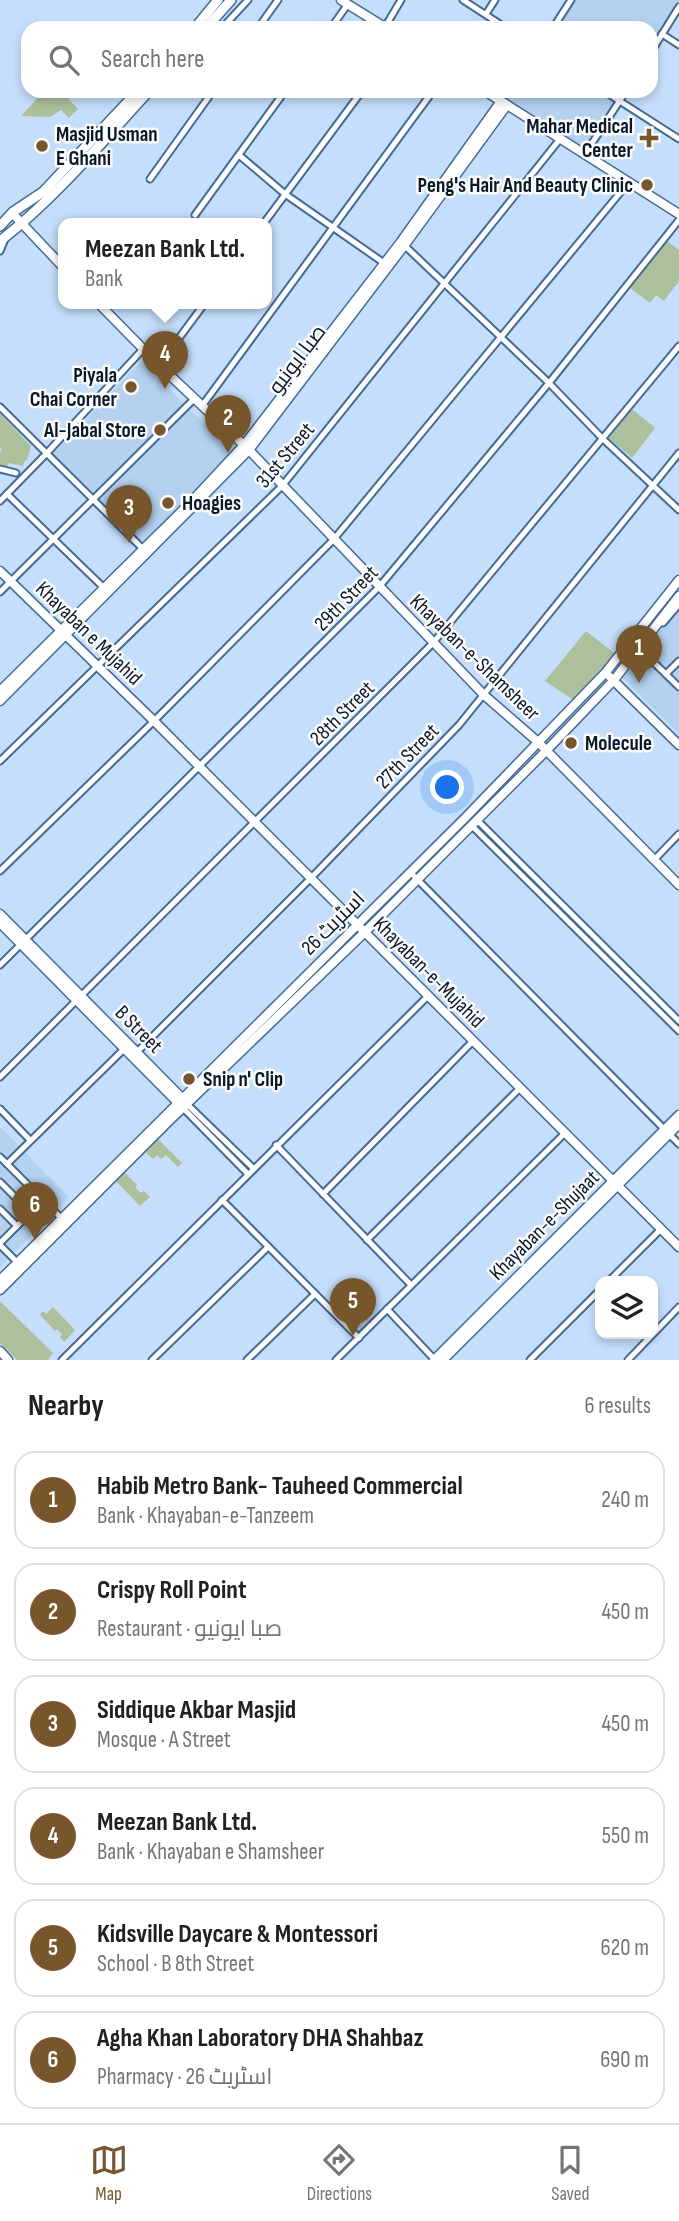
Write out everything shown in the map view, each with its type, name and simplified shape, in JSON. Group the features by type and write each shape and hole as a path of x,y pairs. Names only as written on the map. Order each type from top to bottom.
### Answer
{"main road":[{"path":"201,21 218,0"},
{"path":"212,21 231,0"},
{"path":"349,3 375,21"},
{"path":"131,98 43,192 12,213 0,227 3,239 59,187 142,98"},
{"path":"496,98 679,214"},
{"name":"صبا ایونیو","path":"0,701 246,447 402,244 504,103"},
{"path":"12,213 58,262"},
{"name":"صبا ایونیو","path":"0,691 64,633 104,588 246,447 384,262 402,244"},
{"name":"Khayaban-e-Shamsheer","path":"104,309 246,447 484,695 538,743 679,885"},
{"name":"Khayaban e Mujahid","path":"0,572 154,721"},
{"name":"اسٹریٹ 26","path":"0,1280 20,1265 183,1104 357,924 538,743 606,672 679,580"},
{"name":"اسٹریٹ 26","path":"0,1290 62,1219 365,932 546,751 614,680 679,596"},
{"path":"606,672 677,740"},
{"name":"Khayaban-e-Mujahid","path":"154,721 679,1247"},
{"name":"B Street","path":"0,915 23,942 183,1104"},
{"name":"B Street","path":"0,923 23,942"},
{"name":"B Street","path":"79,999 124,1049 134,1054"},
{"name":"Khayaban-e-Shujaat","path":"435,1360 666,1132 679,1115"},
{"name":"Khayaban-e-Shujaat","path":"666,1132 679,1124"},
{"name":"Khayaban-e-Shujaat","path":"443,1360 615,1183"},
{"path":"0,1352 8,1360"}],"street":[{"path":"229,21 248,0"},
{"path":"263,21 278,0"},
{"path":"389,21 401,0"},
{"path":"463,0 496,21"},
{"path":"486,14 495,0"},
{"path":"558,21 571,0"},
{"path":"336,21 349,3"},
{"path":"658,41 679,7"},
{"path":"662,34 679,45"},
{"path":"150,179 208,98"},
{"path":"195,215 280,98"},
{"path":"268,218 357,98"},
{"path":"272,307 428,98"},
{"path":"615,98 679,139"},
{"path":"585,154 622,98"},
{"name":"31st Street","path":"0,761 282,486 561,139"},
{"path":"239,155 285,194 384,262"},
{"path":"0,871 154,721 334,539 629,182"},
{"name":"29th Street","path":"0,965 379,587 549,383 679,220"},
{"path":"0,251 3,239"},
{"path":"402,244 679,510"},
{"path":"159,365 201,309"},
{"path":"0,592 92,499 198,402 270,309"},
{"name":"28th Street","path":"0,1077 433,643 679,346"},
{"path":"0,501 143,349"},
{"path":"0,407 143,549"},
{"name":"27th Street","path":"134,1054 311,878 459,725 679,453"},
{"path":"0,469 16,473"},
{"path":"7,494 104,588"},
{"path":"679,604 640,648 679,687"},
{"path":"666,674 679,661"},
{"path":"474,822 679,1021"},
{"path":"474,822 679,1031"},
{"path":"654,860 679,834"},
{"path":"410,872 679,1144"},
{"path":"62,1360 428,996"},
{"path":"323,1194 473,1041"},
{"path":"7,1164 124,1049"},
{"path":"367,1240 520,1088"},
{"name":"B Street","path":"183,1104 253,1168"},
{"name":"B Street","path":"183,1104 248,1174"},
{"path":"0,1109 30,1140"},
{"path":"337,1360 565,1133"},
{"path":"276,1145 411,1285"},
{"path":"0,1157 62,1219"},
{"path":"0,1182 31,1213"},
{"path":"20,1265 0,1244 43,1200"},
{"path":"222,1200 359,1338"},
{"path":"1,1211 17,1226"},
{"path":"614,1276 661,1229"},
{"path":"152,1360 268,1247"},
{"path":"247,1360 315,1294"},
{"path":"530,1360 595,1295"},
{"path":"628,1360 679,1307"},
{"path":"387,1309 435,1360"}],"shaded area":[{"path":"571,0 679,0 679,7 658,41 658,21 558,21"},
{"path":"506,98 622,98 585,154 503,103"},
{"path":"141,362 234,452 145,544 52,454"},
{"path":"679,599 679,734 620,675"},
{"path":"0,1127 69,1197 0,1267"}],"green space":[{"path":"38,98 68,98 78,109 69,118 61,110 50,117 21,116"},
{"path":"667,241 679,250 679,281 664,301 656,295 650,303 630,288"},
{"path":"632,409 655,428 632,458 609,438"},
{"path":"0,414 31,446 23,466 8,463 7,469 0,467"},
{"path":"586,631 614,653 575,701 545,681"},
{"path":"156,1137 182,1163 178,1167 166,1155 161,1159 157,1155 153,1159 143,1150"},
{"path":"124,1172 141,1193 144,1191 150,1197 140,1206 115,1180"},
{"path":"0,1301 53,1353 48,1360 17,1360 0,1343"},
{"path":"53,1307 75,1330 64,1342 60,1337 62,1334 57,1329 55,1331 40,1315 43,1311 46,1314"}],"place":[{"name":"Mahar Medical Center","path":"649,138"},
{"name":"Masjid Usman E Ghani","path":"42,146"},
{"name":"Peng's Hair And Beauty Clinic","path":"647,185"},
{"name":"Piyala Chai Corner","path":"131,387"},
{"name":"Meezan Bank Ltd.","path":"165,389"},
{"name":"Al-Jabal Store","path":"160,430"},
{"name":"Crispy Roll Point","path":"228,453"},
{"name":"Hoagies","path":"168,503"},
{"name":"Siddique Akbar Masjid","path":"129,543"},
{"name":"Habib Metro Bank- Tauheed Commercial","path":"639,683"},
{"name":"Molecule","path":"571,743"},
{"name":"Snip n' Clip","path":"189,1079"},
{"name":"Agha Khan Laboratory DHA Shahbaz","path":"35,1240"},
{"name":"Kidsville Daycare & Montessori","path":"353,1336"}]}
